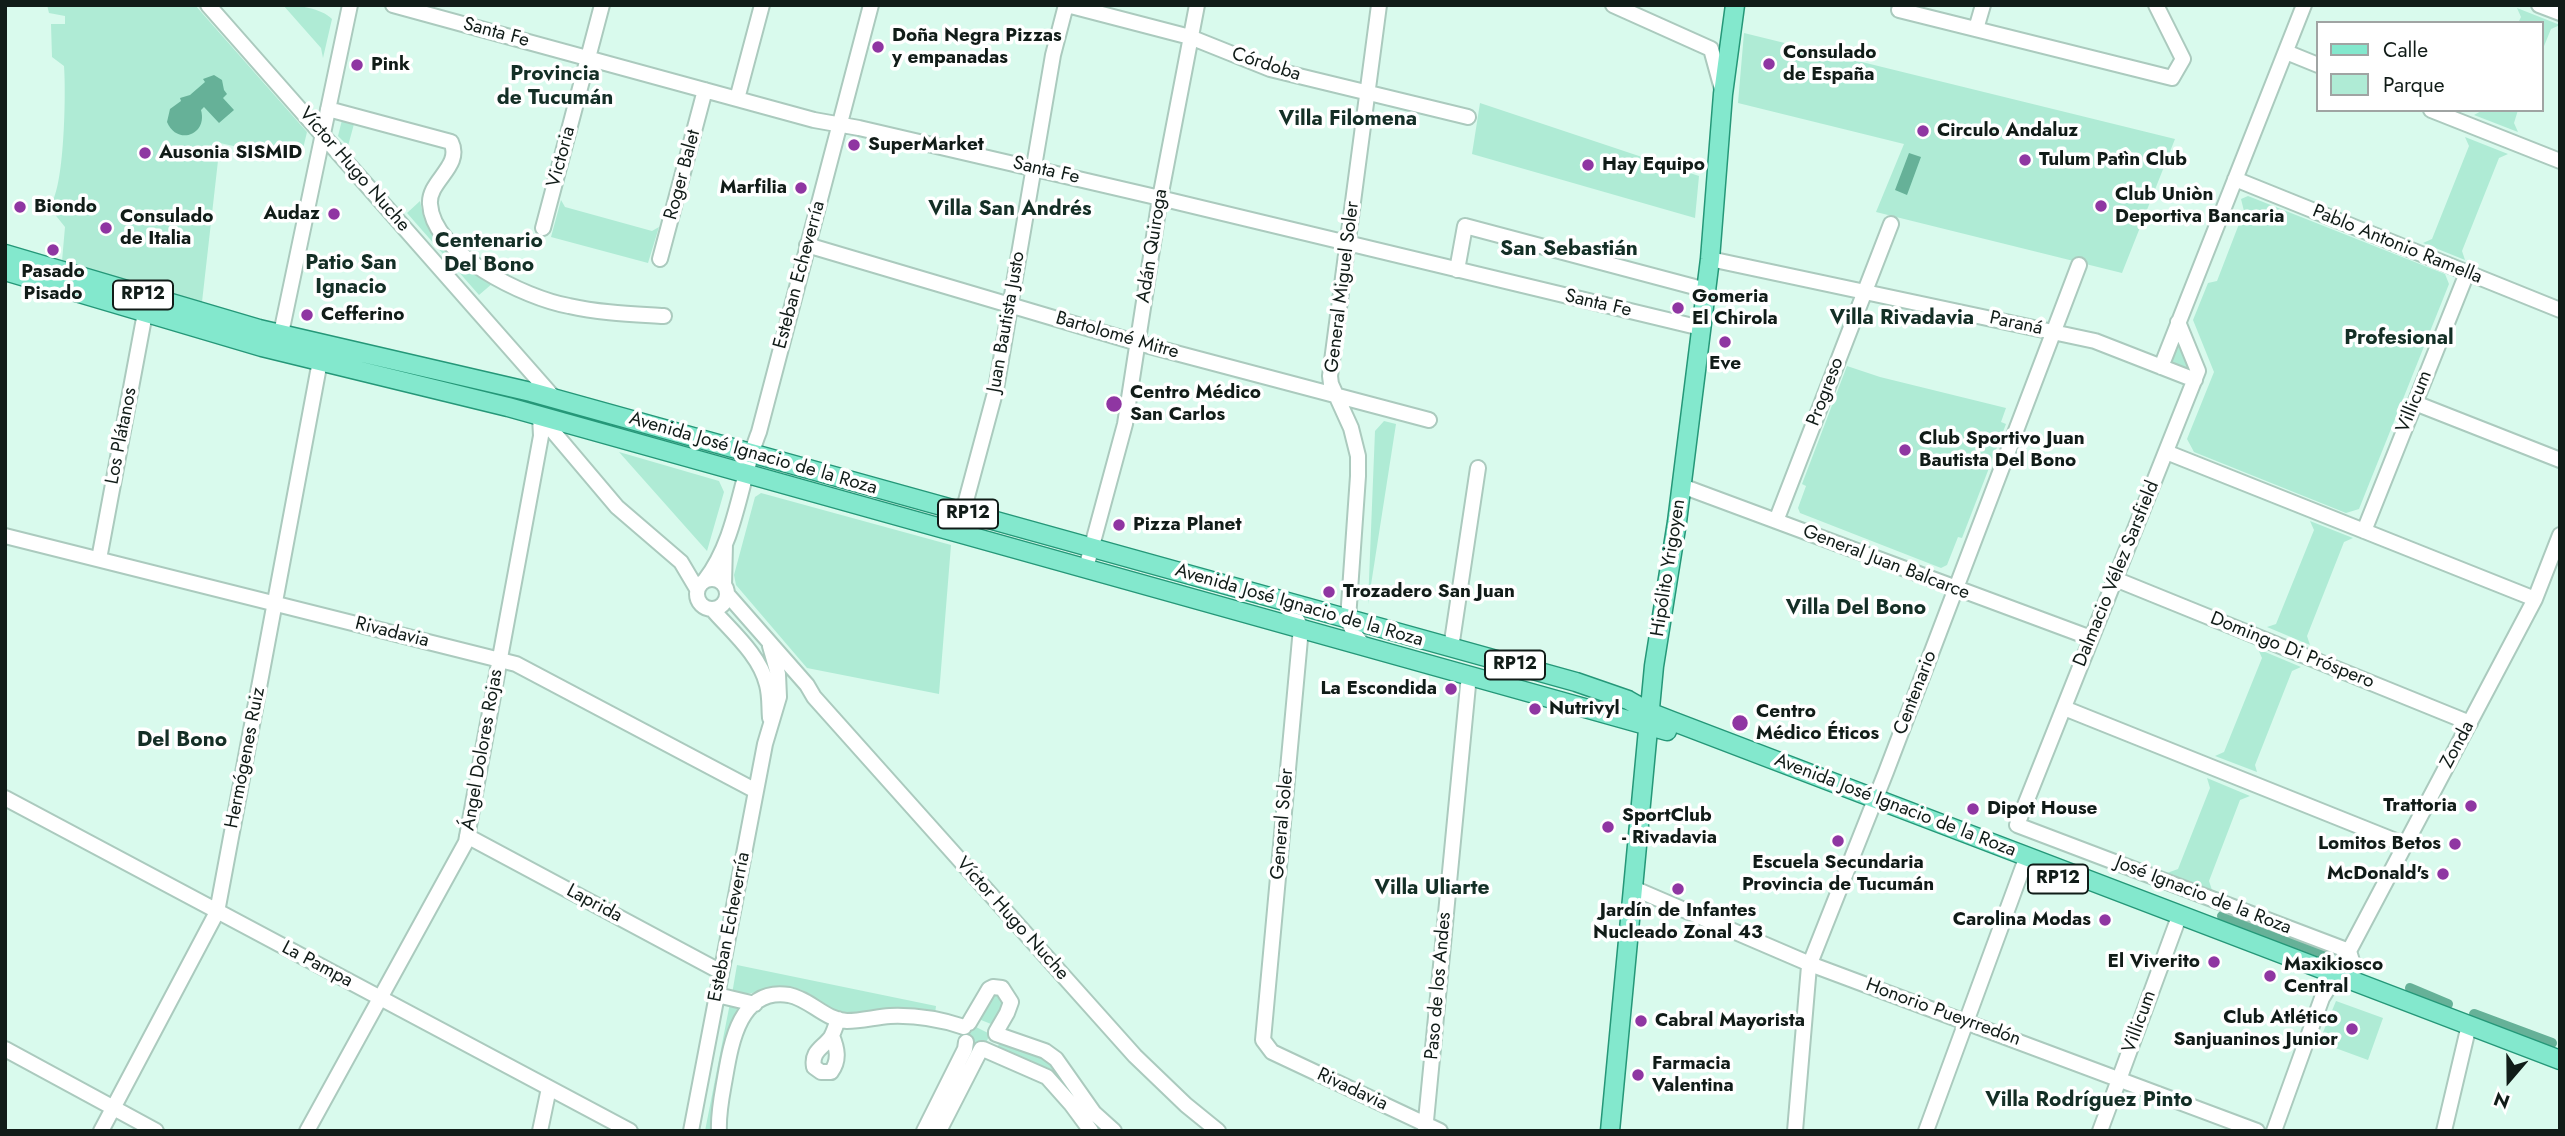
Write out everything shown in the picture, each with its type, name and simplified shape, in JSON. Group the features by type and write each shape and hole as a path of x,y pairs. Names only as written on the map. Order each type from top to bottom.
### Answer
{"main road":[{"name":"Hipólito Yrigoyen","path":"1610,1131 1654,666 1682,486 1702,328 1723,94 1735,5"},
{"name":"Avenida José Ignacio de la Roza","path":"5,254 215,317 320,361 540,416 1363,645 1625,721 1649,719"},
{"name":"Avenida José Ignacio de la Roza","path":"5,271 145,313 555,399 1576,682 1628,700 1649,719 2558,1063"}],"street":[{"name":"Víctor Hugo Nuche","path":"208,5 555,399"},
{"path":"280,342 350,5"},
{"name":"Santa Fe","path":"393,5 839,125 1034,168 1702,328"},
{"name":"Victoria","path":"543,228 603,5"},
{"path":"737,99 762,5"},
{"name":"Esteban Echeverría","path":"701,584 725,544 750,453 759,432 871,5"},
{"name":"Córdoba","path":"1066,5 1189,37 1270,69 1468,117"},
{"name":"Juan Bautista Justo","path":"963,512 996,389 1053,55 1066,5"},
{"name":"Adán Quiroga","path":"1086,568 1125,424 1160,198 1197,5"},
{"name":"General Miguel Soler","path":"1348,619 1358,476 1357,456 1355,439 1331,384 1331,368 1379,5"},
{"path":"1613,5 1711,49 1723,94"},
{"path":"1976,29 1983,5"},
{"path":"1899,10 2172,78 2183,60 2157,5"},
{"path":"2161,367 2304,5"},
{"path":"2539,5 2560,13"},
{"path":"2286,52 2316,64"},
{"name":"Roger Balet","path":"660,259 705,90"},
{"path":"328,109 451,142 454,148 453,159 430,195 432,215 435,225 447,242 485,270 534,295 567,306 608,313 664,316"},
{"path":"2436,112 2560,161"},
{"name":"Pablo Antonio Ramella","path":"2235,179 2560,310"},
{"name":"Progreso","path":"1776,521 1891,224"},
{"path":"1457,270 1465,226 1706,290"},
{"name":"Bartolomé Mitre","path":"807,246 1138,343 1429,420"},
{"name":"Paraná","path":"1710,259 2095,341 2195,380"},
{"name":"Centenario","path":"1795,1131 1810,964 2079,265"},
{"name":"Villicum","path":"2364,531 2467,273"},
{"name":"Los Plátanos","path":"99,559 145,313"},
{"path":"2178,323 2198,371 2195,380"},
{"name":"Hermógenes Ruiz","path":"101,1131 218,912 320,361"},
{"name":"Dalmacio Vélez Sarsfield","path":"2017,825 2195,380"},
{"path":"2415,403 2560,460"},
{"path":"540,416 617,507 677,559 701,584"},
{"name":"Ángel Dolores Rojas","path":"307,1131 466,842 541,436 540,416"},
{"path":"2166,452 2535,599"},
{"path":"1451,648 1478,468"},
{"name":"General Juan Balcarce","path":"1682,486 1955,590 2091,638"},
{"name":"Zonda","path":"2274,1131 2322,998 2334,979 2337,956 2349,951 2406,845 2535,599 2560,535"},
{"name":"Rivadavia","path":"5,536 516,664 756,791"},
{"name":"Esteban Echeverría","path":"725,544 725,590 769,642 776,667 779,697 777,711 770,723"},
{"path":"715,579 725,590 722,606 706,608 698,600 701,584 715,579"},
{"name":"Domingo Di Próspero","path":"2115,579 2470,723"},
{"path":"1289,603 1301,628"},
{"name":"Esteban Echeverría","path":"691,1131 770,723 767,684 750,653 712,609"},
{"path":"1348,619 1353,632 1363,645"},
{"name":"General Soler","path":"1267,1047 1263,1038 1301,628"},
{"name":"Víctor Hugo Nuche","path":"769,642 807,685 814,697"},
{"name":"Esteban Echeverría","path":"750,653 776,667"},
{"name":"Víctor Hugo Nuche","path":"776,667 788,673 814,697 1135,1056 1186,1105 1219,1131"},
{"name":"Paso de los Andes","path":"1430,1129 1469,675"},
{"path":"2064,708 2406,845"},
{"name":"La Pampa","path":"5,798 631,1131"},
{"name":"José Ignacio de la Roza","path":"2017,825 2349,951"},
{"name":"Laprida","path":"467,836 722,972"},
{"path":"1926,1131 2025,861"},
{"name":"Honorio Pueyrredón","path":"1633,888 1810,964 2257,1131"},
{"name":"Villicum","path":"2100,1131 2178,919"},
{"path":"924,1131 965,1049 963,1033 966,1025 989,989 1002,988 1011,1002 1007,1013 991,1044 982,1049 939,1131"},
{"path":"717,995 755,1004"},
{"path":"719,1131 719,1112 732,1040 740,1019 755,1004 773,995 793,996 838,1019 851,1021 914,1017 966,1025 996,1033 1051,1055 1060,1063 1094,1113 1114,1131"},
{"path":"832,1036 838,1019"},
{"path":"2444,1131 2468,1030"},
{"path":"966,1042 973,1048 982,1049 1046,1077 1091,1131"},
{"name":"Rivadavia","path":"1267,1047 1272,1052 1430,1129"},
{"path":"5,1049 156,1131"},
{"path":"540,1131 549,1088"}],"green space":[{"name":"Ausonia SISMID","path":"47,5 195,5 307,132 300,161 220,143 202,302 62,261 65,227 49,207 58,182 61,162 64,66 52,57 51,24 65,24 65,16 49,13"},
{"path":"283,5 316,10 332,19 323,58 321,48"},
{"path":"2517,8 2560,25 2551,29 2544,46 2544,21 2519,21 2521,17"},
{"path":"1744,33 2175,139 2122,273 1876,212 1904,144 1738,103"},
{"name":"Hay Equipo","path":"1480,103 1699,176 1695,218 1472,154"},
{"path":"2479,112 2517,112 2514,123 2518,132 2474,115"},
{"path":"342,120 354,124 348,146 338,136"},
{"path":"2465,137 2508,154 2499,158 2462,251 2465,260 2423,243 2432,239 2469,146"},
{"path":"2248,196 2445,274 2449,284 2359,509 2346,513 2194,452 2187,439 2214,372 2193,320 2208,283 2217,281 2244,211 2241,199"},
{"path":"561,200 565,207 652,231 659,227 648,263 551,237"},
{"path":"420,201 424,215 438,238 459,258 493,283 479,295 407,213"},
{"path":"2179,339 2190,369 2188,370 2170,362"},
{"name":"Club Sportivo Juan Bautista Del Bono","path":"1847,366 1880,377 2006,408 2001,422 2006,424 1962,538 1958,537 1947,565 1941,568 1800,513 1798,508 1806,486 1802,484"},
{"path":"1384,421 1396,424 1368,604 1375,431"},
{"path":"619,452 719,481 724,492 707,551"},
{"path":"761,493 951,545 939,694 807,668 736,585 734,575 755,497"},
{"path":"2310,521 2353,538 2344,542 2307,636 2310,645 2267,627 2276,624 2314,530"},
{"path":"2258,649 2301,667 2292,671 2255,765 2257,772 2215,756 2224,752 2262,658"},
{"path":"2207,778 2250,796 2240,800 2209,881 2212,890 2167,873 2178,869 2210,788"},
{"path":"737,965 936,1006 935,1014 853,1015 836,1011 804,991 790,987 732,994"},
{"path":"991,993 997,993 1005,1003 996,1026 976,1018"},
{"name":"Club Atlético Sanjuaninos Junior","path":"2336,1001 2383,1018 2368,1060 2319,1042"},
{"path":"730,1003 738,1009 729,1030 713,1131 705,1131"},
{"path":"974,1026 990,1034 986,1043 977,1047 968,1038 969,1029"},
{"path":"1001,1040 1048,1058 1108,1131 1096,1131 1083,1112 997,1048"}],"shaded area":[{"path":"214,75 222,80 227,94 223,98 234,110 219,123 204,107 201,110 200,126 196,131 178,134 167,122 170,109 181,101 180,98 190,95 205,82 203,79"},
{"path":"1909,153 1921,157 1907,195 1895,190"}],"waterway":[{"path":"2222,916 2322,953"},
{"path":"2410,988 2448,1004"},
{"path":"2474,1014 2552,1043"}],"place":[{"name":"Doña Negra Pizzas y empanadas","path":"878,47"},
{"name":"Consulado de España","path":"1769,64"},
{"name":"Pink","path":"357,65"},
{"name":"Circulo Andaluz","path":"1923,131"},
{"name":"SuperMarket","path":"854,145"},
{"name":"Ausonia SISMID","path":"145,153"},
{"name":"Tulum Patìn Club","path":"2025,160"},
{"name":"Hay Equipo","path":"1588,165"},
{"name":"Marfilia","path":"801,188"},
{"name":"Club Uniòn Deportiva Bancaria","path":"2101,206"},
{"name":"Biondo","path":"20,207"},
{"name":"Audaz","path":"334,214"},
{"name":"Consulado de Italia","path":"106,228"},
{"name":"Pasado Pisado","path":"53,250"},
{"name":"Gomeria El Chirola","path":"1678,308"},
{"name":"Cefferino","path":"307,315"},
{"name":"Eve","path":"1725,342"},
{"name":"Centro Médico San Carlos","path":"1114,404"},
{"name":"Club Sportivo Juan Bautista Del Bono","path":"1905,450"},
{"name":"Pizza Planet","path":"1119,525"},
{"name":"Trozadero San Juan","path":"1329,592"},
{"name":"La Escondida","path":"1451,689"},
{"name":"Nutrivyl","path":"1535,709"},
{"name":"Centro Médico Éticos","path":"1740,723"},
{"name":"Trattoria","path":"2471,806"},
{"name":"Dipot House","path":"1973,809"},
{"name":"SportClub - Rivadavia","path":"1608,827"},
{"name":"Escuela Secundaria Provincia de Tucumán","path":"1838,841"},
{"name":"Lomitos Betos","path":"2455,844"},
{"name":"McDonald's","path":"2443,874"},
{"name":"Jardín de Infantes Nucleado Zonal 43","path":"1678,889"},
{"name":"Carolina Modas","path":"2105,920"},
{"name":"El Viverito","path":"2214,962"},
{"name":"Maxikiosco Central","path":"2270,976"},
{"name":"Cabral Mayorista","path":"1641,1021"},
{"name":"Club Atlético Sanjuaninos Junior","path":"2352,1029"},
{"name":"Farmacia Valentina","path":"1638,1075"}],"district":[{"name":"Provincia de Tucumán","path":"555,87"},
{"name":"Villa Filomena","path":"1348,120"},
{"name":"Villa San Andrés","path":"1010,210"},
{"name":"San Sebastián","path":"1569,250"},
{"name":"Centenario Del Bono","path":"489,254"},
{"name":"Patio San Ignacio","path":"351,276"},
{"name":"Villa Rivadavia","path":"1902,319"},
{"name":"Profesional","path":"2399,339"},
{"name":"Villa Del Bono","path":"1856,609"},
{"name":"Del Bono","path":"182,741"},
{"name":"Villa Uliarte","path":"1432,889"},
{"name":"Villa Rodríguez Pinto","path":"2089,1101"}]}
